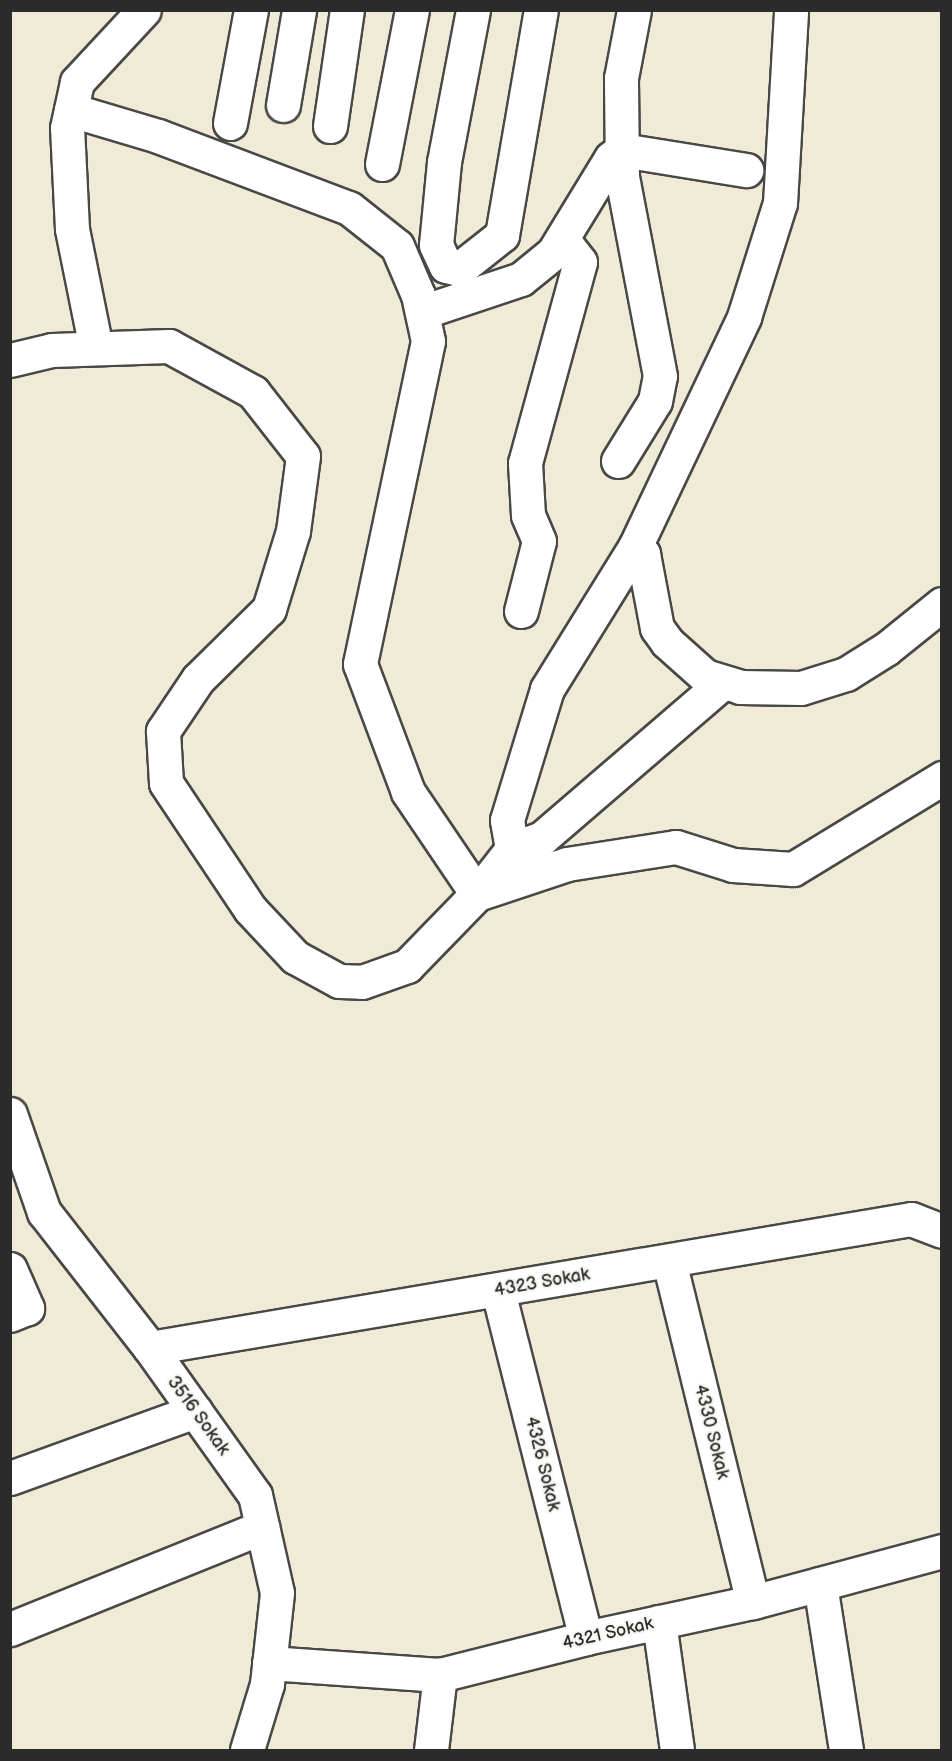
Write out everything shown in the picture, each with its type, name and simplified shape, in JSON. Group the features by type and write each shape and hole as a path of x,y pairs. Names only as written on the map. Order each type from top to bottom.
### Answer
{"street":[{"path":"96,348 72,229 67,128 77,82 144,10"},
{"path":"230,123 250,10"},
{"path":"283,105 298,10"},
{"path":"330,126 347,10"},
{"path":"382,164 412,10"},
{"path":"473,10 444,162 436,245 446,266 459,269 502,235 534,12"},
{"path":"618,461 655,401 660,376 622,176 621,78 634,10"},
{"path":"512,849 507,820 547,689 635,547 744,317 780,203 791,10"},
{"path":"71,110 158,136 349,208 398,246 422,312 428,341 360,664 408,792 477,894"},
{"path":"422,312 521,279 553,253 611,158 622,150 746,170"},
{"path":"521,611 539,541 528,515 525,463 580,262 562,238"},
{"path":"10,360 52,350 169,346 253,392 303,456 293,531 269,609 198,679 163,731 166,783 250,909 295,957 315,970 339,981 362,982 406,966 477,894 512,849 542,838 722,682"},
{"path":"635,547 643,554 657,628 690,666 722,682 781,690 824,682 867,663 942,604"},
{"path":"477,894 567,864 676,847 733,865 793,868 942,778"},
{"name":"3516 Sokak","path":"10,1114 44,1212 150,1348 255,1495 278,1593 269,1663 247,1750"},
{"name":"4323 Sokak","path":"150,1348 498,1291 911,1219 937,1229"},
{"name":"4330 Sokak","path":"669,1261 753,1602"},
{"path":"10,1269 27,1308 10,1315"},
{"name":"4326 Sokak","path":"498,1291 585,1638"},
{"path":"10,1478 195,1412"},
{"path":"10,1629 262,1527"},
{"name":"4321 Sokak","path":"269,1663 440,1675 585,1638 753,1602 942,1551"},
{"path":"820,1584 846,1750"},
{"path":"659,1622 676,1750"},
{"path":"431,1750 440,1675"}]}
